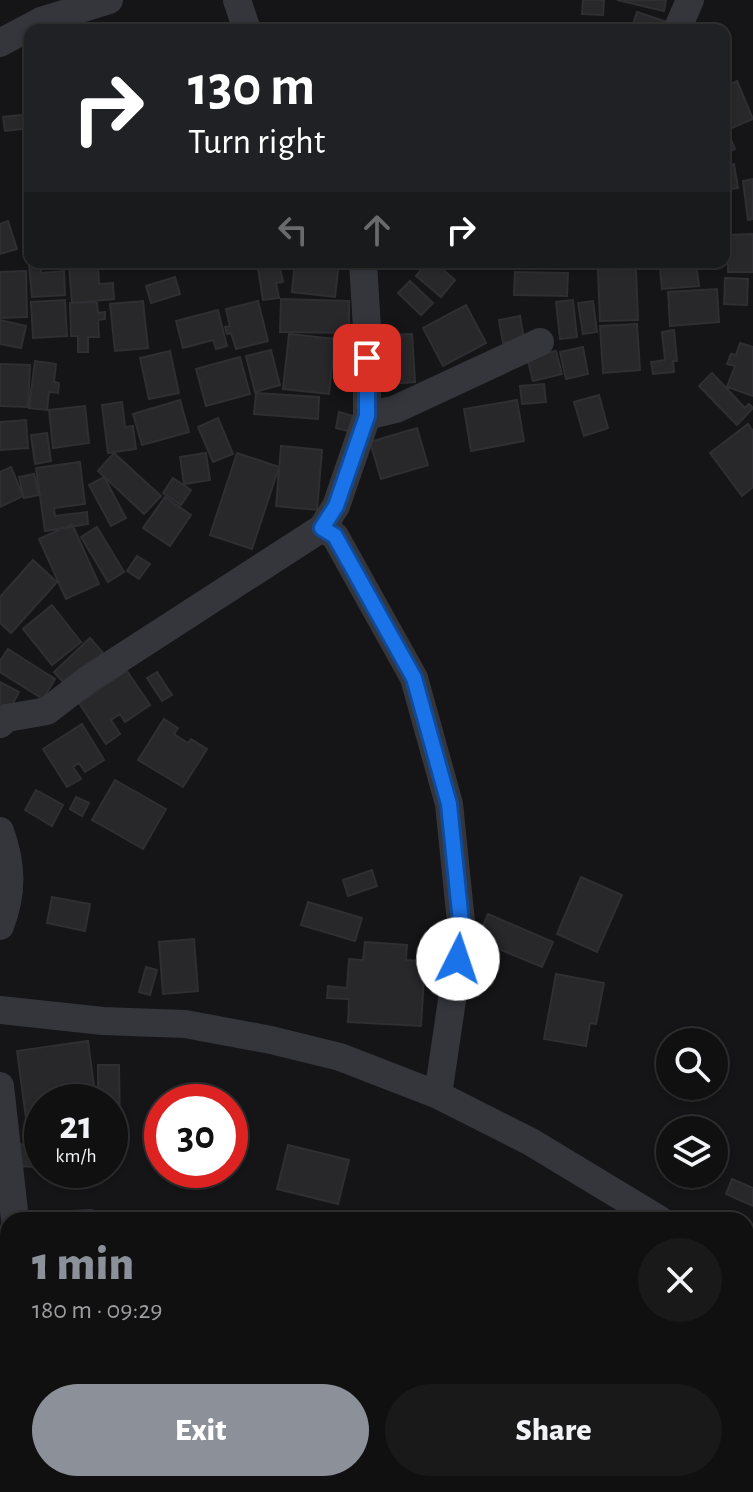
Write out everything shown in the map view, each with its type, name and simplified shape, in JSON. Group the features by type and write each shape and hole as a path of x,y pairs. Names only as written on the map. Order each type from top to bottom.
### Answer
{"street":[{"path":"35,24 109,0"},
{"path":"237,0 245,24"},
{"path":"680,24 690,0"},
{"path":"0,43 24,30"},
{"path":"0,724 7,718 47,711 87,680 322,528 336,506 367,416 363,268"},
{"path":"367,416 396,409 540,342"},
{"path":"322,528 335,536 414,678 449,804 462,932 438,1095"},
{"path":"0,831 8,851 11,887 0,926"},
{"path":"1,1014 185,1024 340,1057 438,1095 531,1142 647,1212"},
{"path":"0,1086 14,1212"}],"building":[{"path":"583,0 604,0 603,15 582,14"},
{"path":"617,0 666,0 664,11"},
{"path":"637,12 673,24 633,24"},
{"path":"737,81 753,119 730,129 730,84"},
{"path":"24,115 24,129 5,131 3,117"},
{"path":"734,164 738,188 730,189 730,165"},
{"path":"753,179 753,219 748,220 743,181"},
{"path":"8,221 17,249 0,254 0,224"},
{"path":"753,234 753,272 728,272 730,235"},
{"path":"29,268 41,268 41,273 64,271 65,295 32,297"},
{"path":"69,268 98,268 99,284 113,283 114,299 72,303"},
{"path":"258,268 280,268 283,282 276,283 279,298 263,300"},
{"path":"294,268 338,268 335,297 292,292"},
{"path":"423,268 441,268 455,280 441,297 416,276"},
{"path":"660,268 697,268 699,286 662,289"},
{"path":"636,270 638,320 600,321 598,271"},
{"path":"26,271 27,317 0,318 0,272"},
{"path":"515,272 568,273 567,296 514,295"},
{"path":"175,277 180,294 151,303 146,286"},
{"path":"725,278 748,279 747,305 724,304"},
{"path":"410,281 433,303 421,315 398,293"},
{"path":"717,289 719,322 670,326 668,292"},
{"path":"281,299 349,301 349,333 280,332"},
{"path":"65,300 67,336 33,338 31,302"},
{"path":"573,300 577,337 560,339 556,302"},
{"path":"143,301 148,348 115,351 110,304"},
{"path":"258,301 268,341 236,349 231,333 227,334 225,327 230,326 226,309"},
{"path":"593,301 597,332 583,334 578,303"},
{"path":"97,302 98,313 105,312 105,319 98,320 99,337 88,337 88,352 78,352 78,336 71,336 70,303"},
{"path":"466,305 486,343 443,366 423,328"},
{"path":"218,310 227,346 216,349 213,340 183,348 176,321"},
{"path":"520,316 524,339 503,343 499,320"},
{"path":"0,320 26,326 21,348 0,344"},
{"path":"637,324 640,370 603,373 600,326"},
{"path":"674,330 677,361 673,361 674,372 653,374 651,362 665,360 662,332"},
{"path":"289,334 335,339 329,394 283,389"},
{"path":"412,334 415,382 388,384 385,335"},
{"path":"740,343 753,347 753,396 727,387 735,366 727,364 731,354 736,355"},
{"path":"583,347 588,374 566,379 560,352"},
{"path":"271,350 280,385 255,392 246,356"},
{"path":"170,351 179,393 149,399 140,358"},
{"path":"556,351 562,374 533,381 527,357"},
{"path":"240,357 250,394 206,406 196,369"},
{"path":"35,361 56,364 54,382 59,383 58,393 49,392 47,410 29,408"},
{"path":"0,364 30,365 28,407 0,406"},
{"path":"712,373 745,408 749,404 753,408 737,425 699,386"},
{"path":"544,384 546,402 522,404 520,386"},
{"path":"256,393 319,397 318,419 254,414"},
{"path":"599,395 608,428 584,436 574,402"},
{"path":"180,400 189,432 142,445 133,414"},
{"path":"517,400 524,441 471,451 464,409"},
{"path":"122,402 125,427 133,426 136,449 108,453 102,405"},
{"path":"85,406 89,443 53,448 49,410"},
{"path":"339,412 356,417 352,432 336,428"},
{"path":"218,418 233,454 213,462 198,427"},
{"path":"26,420 28,448 0,450 0,422"},
{"path":"748,424 753,431 753,487 742,496 710,453"},
{"path":"417,428 428,465 381,479 370,442"},
{"path":"47,433 51,461 35,464 31,435"},
{"path":"281,446 322,450 317,510 276,506"},
{"path":"114,453 161,496 144,514 98,471"},
{"path":"206,453 210,480 184,484 180,457"},
{"path":"237,453 279,467 252,549 210,535"},
{"path":"80,462 85,504 54,508 55,516 87,512 88,524 45,531 36,468"},
{"path":"11,467 23,496 0,507 0,472"},
{"path":"34,474 39,495 24,498 19,477"},
{"path":"104,477 126,518 111,526 89,485"},
{"path":"173,478 191,490 181,505 163,493"},
{"path":"165,497 191,515 170,546 143,528"},
{"path":"72,524 99,584 66,599 39,539"},
{"path":"97,527 124,572 108,582 81,537"},
{"path":"137,556 150,564 139,579 127,571"},
{"path":"33,560 57,582 11,633 0,623 0,597"},
{"path":"52,605 81,642 52,665 23,629"},
{"path":"90,638 103,653 67,686 54,672"},
{"path":"8,649 55,679 43,699 0,672 0,661"},
{"path":"127,671 150,705 125,722 120,714 111,720 120,734 106,744 79,703"},
{"path":"157,672 172,695 162,701 147,678"},
{"path":"0,682 19,692 10,709 0,704"},
{"path":"164,719 178,728 174,734 188,743 191,739 207,749 183,787 138,760"},
{"path":"82,724 104,760 85,772 79,763 73,767 81,779 67,787 43,749"},
{"path":"115,780 166,809 143,849 92,820"},
{"path":"36,790 63,805 52,826 25,810"},
{"path":"76,797 89,803 82,816 70,809"},
{"path":"372,870 377,886 348,896 343,880"},
{"path":"581,877 622,895 597,952 557,934"},
{"path":"52,897 90,904 85,931 47,923"},
{"path":"308,902 362,918 355,941 301,925"},
{"path":"488,914 553,942 542,967 477,940"},
{"path":"194,939 198,991 163,994 159,942"},
{"path":"365,942 407,945 406,960 425,961 421,1026 348,1022 349,999 327,998 328,986 347,988 349,959 363,960"},
{"path":"146,967 157,970 150,995 139,992"},
{"path":"556,974 604,983 596,1024 590,1023 586,1046 544,1039"},
{"path":"88,1041 94,1084 24,1084 24,1103 17,1051"},
{"path":"98,1065 119,1065 119,1084 98,1084"},
{"path":"17,1144 24,1145 24,1166 16,1166"},
{"path":"288,1145 349,1160 338,1204 277,1189"},
{"path":"732,1179 753,1188 753,1206 726,1194"},
{"path":"92,1210 92,1212 48,1212"}],"route":[{"path":"367,358 367,416 336,506 322,528 335,536 414,678 449,804 462,932 458,959"}]}
